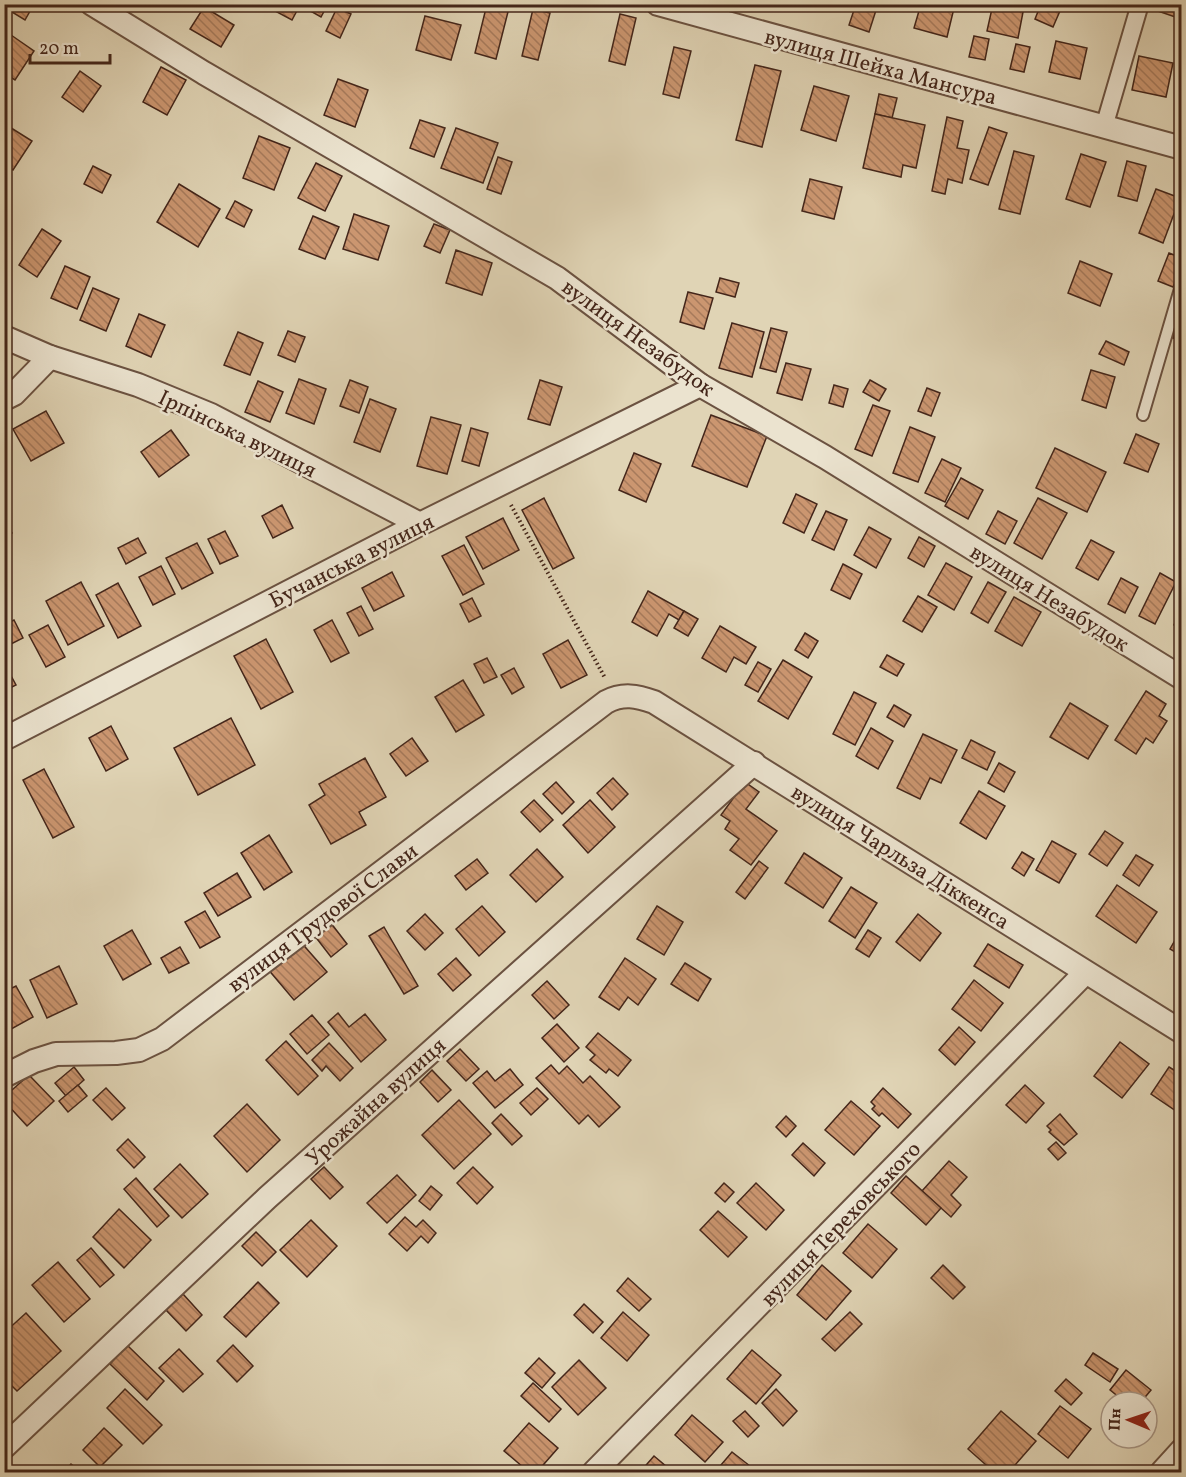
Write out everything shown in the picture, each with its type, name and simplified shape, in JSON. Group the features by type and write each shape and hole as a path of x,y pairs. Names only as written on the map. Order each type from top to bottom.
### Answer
{"street":[{"name":"вулиця Незабудок","path":"92,4 204,73 557,278 700,385 825,456 1182,678"},
{"name":"вулиця Шейха Мансура","path":"658,4 697,10 1182,148"},
{"path":"1104,127 1140,4"},
{"name":"Ірпінська вулиця","path":"4,337 50,357 138,385 211,415 420,524"},
{"path":"4,399 14,394 50,357"},
{"name":"Бучанська вулиця","path":"4,739 420,524 700,385"},
{"name":"вулиця Чарльза Діккенса","path":"615,697 638,696 654,702 1182,1032"},
{"name":"вулиця Трудової Слави","path":"4,1076 34,1061 56,1054 116,1053 139,1050 162,1039 615,697"},
{"name":"Урожайна вулиця","path":"4,1447 267,1198 754,763"},
{"name":"вулиця Тереховського","path":"594,1473 1085,973"},
{"path":"1164,1472 1182,1449"}],"lane":[{"path":"1143,415 1182,282"}],"path":[{"path":"500,484 615,697"}],"building":[{"path":"10,4 34,4 25,20 7,9"},
{"path":"278,4 328,4 321,17 300,5 292,20 275,11"},
{"path":"487,4 510,4 496,59 475,53"},
{"path":"856,4 878,4 869,32 849,25"},
{"path":"921,4 955,4 947,37 914,28"},
{"path":"993,4 1024,7 1018,38 987,31"},
{"path":"1041,4 1063,4 1053,27 1035,19"},
{"path":"1157,4 1182,4 1181,19 1155,10"},
{"path":"204,7 234,25 221,47 190,29"},
{"path":"337,8 351,14 340,38 326,31"},
{"path":"533,9 550,13 538,60 522,56"},
{"path":"620,14 636,18 625,65 609,61"},
{"path":"425,16 461,25 451,60 416,50"},
{"path":"11,35 34,51 15,80 4,73 4,45"},
{"path":"974,36 989,39 985,60 969,57"},
{"path":"1056,41 1087,48 1080,79 1049,72"},
{"path":"1016,44 1030,47 1024,72 1010,69"},
{"path":"674,47 691,51 679,98 663,94"},
{"path":"1139,56 1173,63 1166,97 1132,90"},
{"path":"755,65 781,71 762,147 736,140"},
{"path":"161,67 186,80 167,115 143,102"},
{"path":"80,71 101,86 83,112 62,97"},
{"path":"338,79 368,90 355,127 324,115"},
{"path":"814,86 849,96 836,141 801,130"},
{"path":"879,94 897,98 892,118 875,114"},
{"path":"875,114 925,125 916,168 903,165 901,177 863,168"},
{"path":"947,117 963,121 957,148 969,150 962,183 948,179 945,194 932,191"},
{"path":"420,120 445,128 434,157 410,148"},
{"path":"8,126 32,141 13,170 4,165 4,131"},
{"path":"989,127 1007,133 988,185 970,179"},
{"path":"456,128 498,143 483,183 441,168"},
{"path":"259,136 290,148 274,190 243,178"},
{"path":"1014,151 1034,156 1020,214 999,209"},
{"path":"1081,154 1106,162 1090,207 1066,199"},
{"path":"498,157 512,162 501,194 487,189"},
{"path":"1127,161 1146,166 1137,201 1118,196"},
{"path":"316,163 342,176 325,211 298,198"},
{"path":"93,166 111,175 102,193 84,184"},
{"path":"810,179 842,187 834,219 802,211"},
{"path":"179,184 220,209 198,247 157,222"},
{"path":"1156,189 1180,198 1163,243 1139,233"},
{"path":"235,201 252,210 244,227 226,218"},
{"path":"354,214 389,226 378,260 343,249"},
{"path":"313,216 339,227 325,259 299,249"},
{"path":"434,224 450,230 440,253 424,246"},
{"path":"42,229 61,241 37,277 19,265"},
{"path":"456,250 492,263 482,295 446,283"},
{"path":"1169,253 1182,258 1182,266 1173,287 1158,281"},
{"path":"1080,261 1112,274 1100,306 1068,293"},
{"path":"65,266 90,277 77,309 51,298"},
{"path":"720,278 739,283 735,297 716,292"},
{"path":"93,288 119,299 106,331 80,320"},
{"path":"688,292 713,298 704,329 680,322"},
{"path":"1182,310 1182,341 1173,338"},
{"path":"139,314 165,325 151,357 126,346"},
{"path":"732,323 764,332 752,377 719,368"},
{"path":"771,328 787,332 776,372 760,368"},
{"path":"288,331 305,337 295,362 278,355"},
{"path":"238,332 263,343 250,375 224,365"},
{"path":"1106,341 1129,352 1124,365 1099,354"},
{"path":"786,363 811,369 802,400 777,393"},
{"path":"1091,370 1115,377 1106,408 1082,400"},
{"path":"299,379 326,389 314,424 286,413"},
{"path":"350,380 368,387 359,413 340,406"},
{"path":"540,380 562,387 550,425 528,419"},
{"path":"870,380 886,389 879,401 863,392"},
{"path":"258,381 283,392 270,422 245,412"},
{"path":"834,385 848,389 843,407 829,403"},
{"path":"927,388 940,393 931,416 918,411"},
{"path":"370,399 396,409 380,452 354,442"},
{"path":"873,405 890,411 872,456 855,449"},
{"path":"46,411 64,443 31,461 13,429"},
{"path":"711,415 767,436 747,487 692,466"},
{"path":"431,417 461,425 447,474 417,466"},
{"path":"910,427 935,437 918,482 893,473"},
{"path":"471,428 488,433 479,466 462,461"},
{"path":"171,430 189,455 159,477 141,452"},
{"path":"1136,434 1159,444 1148,472 1124,463"},
{"path":"1055,448 1106,472 1087,512 1036,488"},
{"path":"634,453 661,464 646,502 619,490"},
{"path":"942,459 961,468 945,502 925,493"},
{"path":"961,478 983,490 968,519 945,506"},
{"path":"796,494 817,504 804,533 783,523"},
{"path":"544,498 574,558 553,569 522,510"},
{"path":"1038,498 1067,513 1042,559 1014,543"},
{"path":"282,505 293,528 273,538 262,516"},
{"path":"826,511 847,520 834,550 812,540"},
{"path":"998,511 1017,521 1005,544 986,534"},
{"path":"503,518 519,550 483,569 466,537"},
{"path":"4,520 12,533 4,537"},
{"path":"869,527 891,539 876,568 854,555"},
{"path":"225,531 238,556 220,564 208,539"},
{"path":"919,537 935,546 924,567 908,558"},
{"path":"138,538 146,553 126,564 118,548"},
{"path":"1091,540 1114,552 1098,580 1076,568"},
{"path":"197,543 213,573 182,589 166,558"},
{"path":"464,545 484,584 463,595 442,556"},
{"path":"946,563 972,577 954,610 928,595"},
{"path":"843,564 862,574 850,599 831,590"},
{"path":"161,566 175,594 153,605 139,577"},
{"path":"392,572 404,596 374,611 362,588"},
{"path":"1160,573 1176,582 1155,624 1139,616"},
{"path":"1121,578 1138,587 1125,613 1108,604"},
{"path":"81,582 104,626 68,645 46,601"},
{"path":"988,582 1006,592 988,623 971,613"},
{"path":"118,583 141,626 118,638 96,595"},
{"path":"648,591 684,611 679,620 669,614 657,636 632,622"},
{"path":"918,596 937,607 922,632 903,621"},
{"path":"1014,597 1041,612 1022,646 995,631"},
{"path":"472,598 481,616 469,622 460,604"},
{"path":"361,606 373,629 359,636 347,613"},
{"path":"1182,607 1182,629 1174,625"},
{"path":"684,611 698,619 688,636 674,628"},
{"path":"14,620 23,638 5,647 4,625"},
{"path":"332,620 349,653 331,662 314,630"},
{"path":"48,625 65,657 46,667 29,635"},
{"path":"720,626 756,647 746,664 734,657 726,672 702,658"},
{"path":"805,633 818,641 808,658 795,650"},
{"path":"266,639 293,692 261,709 234,656"},
{"path":"568,640 587,675 561,688 543,654"},
{"path":"887,655 904,664 897,676 880,667"},
{"path":"487,658 497,677 484,683 474,664"},
{"path":"783,660 812,677 788,719 758,701"},
{"path":"758,662 771,669 758,692 745,685"},
{"path":"4,663 16,685 4,691"},
{"path":"514,668 524,687 512,694 501,675"},
{"path":"463,680 484,715 456,732 435,697"},
{"path":"1146,691 1166,704 1159,716 1167,721 1153,743 1146,738 1136,754 1115,740"},
{"path":"854,692 876,703 855,745 833,734"},
{"path":"1070,703 1108,726 1088,759 1050,737"},
{"path":"894,705 911,715 904,727 887,717"},
{"path":"231,718 255,765 198,795 174,748"},
{"path":"111,726 128,759 106,771 89,738"},
{"path":"871,728 893,741 878,769 856,756"},
{"path":"923,734 957,750 941,783 930,778 920,799 897,788"},
{"path":"412,738 428,761 406,776 390,754"},
{"path":"971,740 995,752 987,770 962,758"},
{"path":"365,758 386,797 359,812 366,825 331,844 309,805 325,795 319,784"},
{"path":"999,763 1015,772 1004,792 988,783"},
{"path":"44,769 74,827 53,838 23,780"},
{"path":"613,778 628,794 612,810 597,793"},
{"path":"556,782 574,802 562,814 543,794"},
{"path":"745,782 759,792 746,809 777,831 751,865 730,850 739,839 725,829 730,821 721,815"},
{"path":"979,791 1005,806 986,839 960,823"},
{"path":"534,800 553,820 540,832 521,812"},
{"path":"590,800 615,827 588,853 563,825"},
{"path":"1105,831 1123,843 1107,866 1089,854"},
{"path":"269,835 292,872 264,890 241,853"},
{"path":"1052,841 1076,854 1059,883 1036,870"},
{"path":"537,849 563,877 536,902 510,875"},
{"path":"1022,852 1034,859 1024,876 1012,868"},
{"path":"804,853 842,878 823,908 785,883"},
{"path":"1136,855 1153,865 1139,886 1123,875"},
{"path":"477,859 488,873 466,890 455,876"},
{"path":"759,861 768,868 745,899 736,892"},
{"path":"237,873 251,897 218,916 204,893"},
{"path":"1117,885 1157,912 1136,943 1096,916"},
{"path":"851,887 877,903 855,938 829,921"},
{"path":"482,906 505,932 479,956 456,929"},
{"path":"657,906 683,922 664,955 637,939"},
{"path":"205,911 220,937 200,948 185,922"},
{"path":"425,914 443,933 425,950 407,931"},
{"path":"918,914 941,933 920,961 896,942"},
{"path":"327,918 347,944 331,957 311,931"},
{"path":"384,927 418,986 404,994 369,936"},
{"path":"1182,928 1182,956 1170,949"},
{"path":"132,930 151,964 123,980 104,946"},
{"path":"868,930 881,938 869,957 856,949"},
{"path":"299,940 327,972 294,1000 267,968"},
{"path":"988,944 1023,965 1009,988 974,966"},
{"path":"180,947 189,963 169,973 161,958"},
{"path":"456,958 471,975 453,991 438,974"},
{"path":"625,958 656,979 638,1005 628,997 619,1010 599,997"},
{"path":"685,963 711,979 698,1001 671,984"},
{"path":"59,966 77,1004 47,1018 30,980"},
{"path":"974,980 1003,1003 981,1031 952,1009"},
{"path":"547,981 569,1005 554,1019 532,995"},
{"path":"16,986 33,1017 4,1033 4,992"},
{"path":"338,1013 349,1027 365,1014 386,1040 361,1062 328,1022"},
{"path":"312,1015 329,1035 307,1054 290,1034"},
{"path":"557,1024 579,1048 564,1062 542,1038"},
{"path":"959,1027 975,1042 955,1065 939,1050"},
{"path":"598,1033 631,1060 618,1076 609,1069 606,1073 590,1060 595,1055 586,1047"},
{"path":"286,1041 318,1076 298,1095 266,1060"},
{"path":"1120,1042 1149,1064 1122,1098 1094,1076"},
{"path":"329,1043 353,1068 340,1081 326,1066 322,1071 312,1060"},
{"path":"460,1049 479,1069 466,1081 447,1061"},
{"path":"551,1065 559,1074 567,1066 583,1083 590,1076 620,1107 599,1127 588,1115 579,1124 536,1078"},
{"path":"74,1067 84,1080 66,1096 55,1083"},
{"path":"1169,1067 1182,1075 1182,1115 1151,1094"},
{"path":"510,1069 523,1085 495,1108 473,1083 487,1071 495,1081"},
{"path":"432,1070 451,1090 438,1102 420,1082"},
{"path":"29,1075 54,1101 27,1126 4,1101 4,1097"},
{"path":"78,1085 87,1096 68,1112 59,1101"},
{"path":"1025,1085 1044,1103 1026,1123 1006,1105"},
{"path":"106,1088 125,1108 112,1120 93,1100"},
{"path":"537,1088 548,1099 531,1115 520,1103"},
{"path":"883,1088 911,1114 898,1128 882,1113 879,1116 872,1109 875,1106 871,1102"},
{"path":"459,1100 491,1134 454,1169 422,1135"},
{"path":"851,1101 880,1126 854,1155 825,1130"},
{"path":"247,1104 280,1140 247,1172 214,1136"},
{"path":"501,1114 522,1136 512,1145 492,1123"},
{"path":"1060,1114 1077,1134 1064,1145 1049,1132 1051,1130 1047,1126"},
{"path":"786,1116 796,1126 786,1137 776,1127"},
{"path":"128,1139 145,1157 134,1168 117,1150"},
{"path":"1056,1142 1066,1153 1058,1160 1048,1149"},
{"path":"803,1143 825,1163 814,1176 792,1155"},
{"path":"949,1161 967,1177 951,1195 961,1205 951,1217 922,1191"},
{"path":"180,1164 208,1194 182,1218 154,1189"},
{"path":"324,1167 343,1187 330,1199 311,1179"},
{"path":"473,1167 493,1187 477,1204 457,1183"},
{"path":"397,1175 416,1195 387,1223 367,1203"},
{"path":"906,1176 941,1208 926,1225 891,1193"},
{"path":"136,1178 169,1216 157,1227 124,1189"},
{"path":"724,1183 734,1192 725,1202 715,1193"},
{"path":"756,1183 784,1210 766,1230 737,1203"},
{"path":"431,1186 442,1195 430,1210 419,1201"},
{"path":"119,1209 151,1240 124,1268 93,1237"},
{"path":"718,1211 747,1237 728,1257 700,1230"},
{"path":"405,1217 416,1227 423,1220 436,1233 428,1243 421,1236 407,1251 389,1234"},
{"path":"311,1220 337,1246 307,1277 280,1250"},
{"path":"868,1224 897,1249 872,1278 843,1253"},
{"path":"256,1232 276,1252 262,1266 242,1246"},
{"path":"91,1248 114,1275 100,1287 77,1260"},
{"path":"58,1262 90,1299 64,1322 32,1285"},
{"path":"822,1265 851,1291 826,1320 797,1295"},
{"path":"943,1265 965,1287 953,1299 931,1278"},
{"path":"628,1278 651,1299 639,1311 617,1291"},
{"path":"258,1282 279,1303 246,1337 224,1317"},
{"path":"183,1294 202,1315 186,1331 166,1310"},
{"path":"584,1304 603,1322 593,1333 574,1315"},
{"path":"623,1312 649,1335 627,1361 601,1338"},
{"path":"850,1312 862,1324 835,1351 822,1339"},
{"path":"26,1313 61,1351 17,1391 4,1378 4,1333"},
{"path":"127,1345 164,1381 147,1400 110,1364"},
{"path":"233,1345 253,1366 237,1382 217,1361"},
{"path":"179,1349 203,1374 183,1392 159,1368"},
{"path":"752,1350 781,1375 756,1404 727,1379"},
{"path":"1093,1353 1118,1369 1110,1382 1085,1365"},
{"path":"539,1358 555,1373 542,1388 525,1373"},
{"path":"579,1360 606,1388 578,1415 552,1387"},
{"path":"1126,1370 1151,1390 1110,1390"},
{"path":"1066,1379 1082,1393 1071,1405 1055,1391"},
{"path":"533,1383 561,1409 549,1422 521,1396"},
{"path":"125,1389 162,1425 143,1444 107,1408"},
{"path":"776,1389 797,1411 783,1426 762,1403"},
{"path":"1060,1406 1091,1429 1068,1458 1038,1434"},
{"path":"745,1411 759,1426 748,1437 733,1421"},
{"path":"1001,1411 1036,1441 1009,1472 994,1472 968,1449"},
{"path":"692,1415 723,1442 705,1462 675,1435"},
{"path":"529,1423 558,1448 537,1472 529,1472 504,1451"},
{"path":"104,1428 122,1445 100,1467 83,1450"},
{"path":"732,1452 750,1466 745,1472 715,1472"},
{"path":"654,1456 673,1472 640,1472"},
{"path":"71,1464 81,1472 64,1472"}]}
